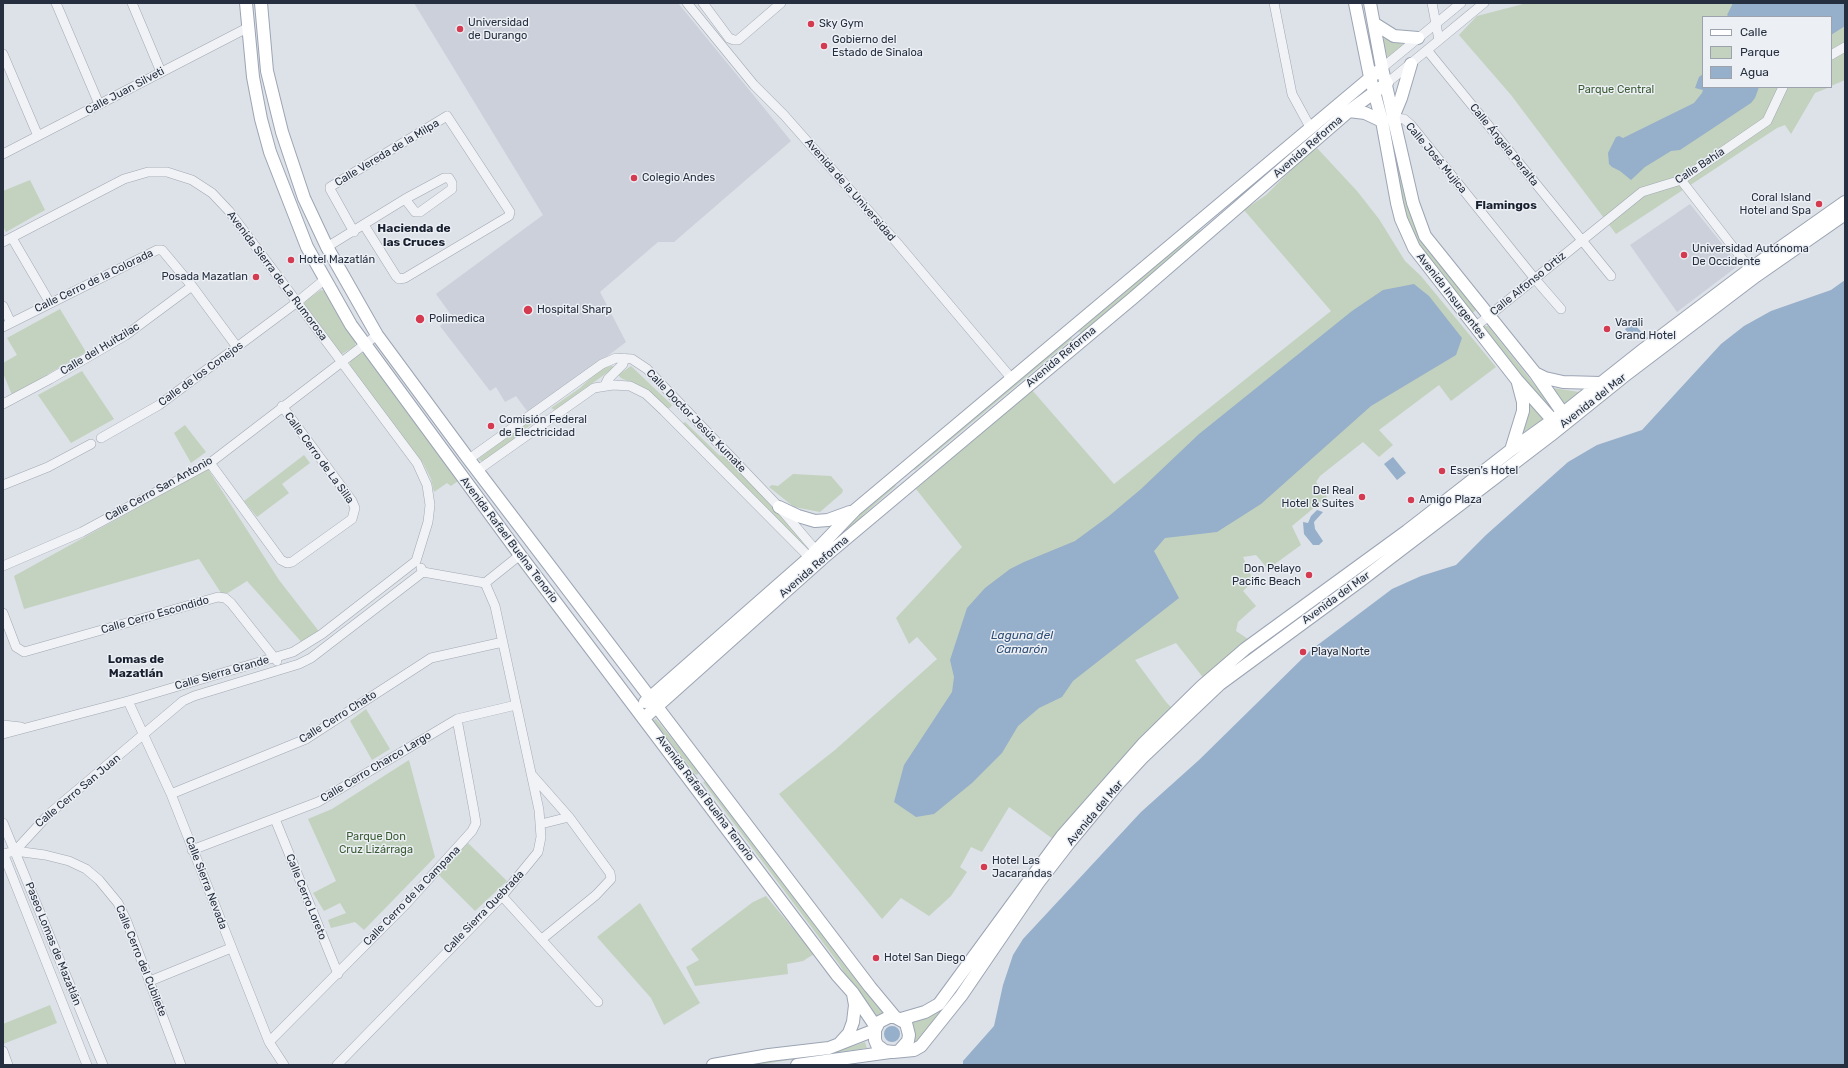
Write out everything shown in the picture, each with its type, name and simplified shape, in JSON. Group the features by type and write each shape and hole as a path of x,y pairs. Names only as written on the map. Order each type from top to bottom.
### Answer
{"main road":[{"name":"Avenida Rafael Buelna Tenorio","path":"246,3 247,28 257,98 270,152 307,247 324,280 364,345 520,555 837,975 853,993 875,1028"},
{"name":"Avenida Rafael Buelna Tenorio","path":"260,3 267,71 277,112 304,198 327,247 377,335 469,459 870,987 898,1018"},
{"name":"Avenida Insurgentes","path":"1355,3 1370,78 1382,121 1396,202 1406,233 1420,258 1517,380 1560,420"},
{"name":"Avenida Insurgentes","path":"1370,3 1382,68 1387,83 1413,203 1425,236 1535,373 1560,420"},
{"path":"1375,24 1394,36 1418,38"},
{"path":"1394,116 1411,64"},
{"name":"Avenida Reforma","path":"816,558 855,510 1382,68"},
{"name":"Avenida Reforma","path":"640,714 816,558 1133,298 1349,111 1387,83"},
{"path":"1349,111 1365,113 1382,121"},
{"path":"1292,142 1300,155"},
{"path":"1232,194 1242,204"},
{"name":"Avenida del Mar","path":"797,1065 917,1049 938,1026 961,996 1038,883 1117,785 1172,728 1220,684 1360,581 1560,420 1600,383 1753,272 1845,202"},
{"name":"Avenida del Mar","path":"898,1018 925,1012 939,1004 950,992 1010,905 1062,836 1144,743 1202,686 1245,649 1407,531 1511,450 1560,420 1623,377 1753,272 1845,214"},
{"path":"1535,373 1545,378 1563,382 1600,383"},
{"path":"1511,450 1523,411 1523,402 1517,380"},
{"path":"779,507 798,516 815,521 828,520 855,510"},
{"path":"839,1044 848,1035 853,1022 855,1005 853,993"},
{"path":"713,1065 769,1055 829,1048 875,1028 884,1019 898,1018 906,1023 910,1035 908,1041 895,1051 885,1051 877,1045 874,1035 875,1028"}],"street":[{"path":"56,3 99,104"},
{"path":"132,3 161,72"},
{"name":"Avenida de la Universidad","path":"687,3 754,85 784,115 898,244 1012,379"},
{"path":"703,3 729,38 734,40 738,40 781,3"},
{"path":"1274,3 1292,94 1310,127"},
{"path":"1432,3 1439,40"},
{"name":"Avenida Reforma","path":"1382,68 1461,3"},
{"name":"Avenida Reforma","path":"1387,83 1484,3"},
{"name":"Calle Juan Silveti","path":"3,154 247,28"},
{"path":"1832,54 1845,47"},
{"name":"Calle Ángela Peralta","path":"1427,50 1611,276"},
{"path":"3,54 38,136"},
{"name":"Calle Bahía","path":"1581,241 1642,192 1681,180 1767,121 1783,88"},
{"name":"Calle Vereda de la Milpa","path":"354,232 330,188 447,116 510,212 509,216 404,278 399,279 364,225"},
{"name":"Calle José Mujica","path":"1394,116 1404,119 1411,124 1534,279 1561,309"},
{"name":"Avenida Sierra de La Rumorosa","path":"3,242 124,179 148,172 167,172 192,180 212,193 229,211 296,303 417,462 426,486 430,505 428,522 416,561"},
{"path":"327,247 354,232 405,199 444,178 449,178 452,183 452,189 420,212 415,212 405,199"},
{"path":"1681,180 1753,272"},
{"path":"12,238 50,303"},
{"name":"Calle Alfonso Ortiz","path":"1475,327 1581,241"},
{"name":"Calle Cerro de la Colorada","path":"7,325 156,250 162,250 192,286 237,347"},
{"name":"Calle de los Conejos","path":"101,438 159,405 296,303 324,280"},
{"name":"Calle del Huitzilac","path":"3,404 126,335 192,286"},
{"path":"3,306 7,325"},
{"name":"Calle Cerro San Antonio","path":"3,566 89,528 210,463 282,406 377,335"},
{"path":"469,459 602,364 616,358 624,358 622,364 608,379 605,386"},
{"name":"Calle Doctor Jesús Kumate","path":"624,358 632,359 646,369 688,412 779,507 816,558"},
{"name":"Calle Doctor Jesús Kumate","path":"478,470 594,388 622,385 635,388 646,394 816,558"},
{"name":"Calle Cerro de La Silla","path":"210,463 282,560 287,563 292,562 352,519 355,508 352,501 282,406"},
{"path":"676,424 688,412"},
{"path":"3,485 48,467 91,444"},
{"path":"416,561 423,572 485,583 520,555"},
{"name":"Calle Sierra Grande","path":"3,734 128,701 275,658 304,647 416,561"},
{"name":"Calle Sierra Grande","path":"144,734 168,713 189,699 311,658 423,572"},
{"name":"Calle Sierra Quebrada","path":"337,1065 502,896 538,852 541,837 541,824 532,775 495,606 485,583"},
{"name":"Calle Cerro Escondido","path":"3,613 16,647 24,652 218,596 225,598 231,603 283,668"},
{"name":"Calle Cerro Chato","path":"171,794 306,738 431,658 503,642"},
{"name":"Calle Sierra Nevada","path":"128,701 171,794 269,1042 284,1065"},
{"name":"Calle Cerro Charco Largo","path":"192,850 318,802 456,719 516,705"},
{"name":"Calle Cerro de la Campana","path":"269,1042 407,903 472,831 476,823 456,719"},
{"path":"3,725 26,727"},
{"name":"Calle Cerro San Juan","path":"15,851 49,814 144,734"},
{"path":"532,775 569,817 610,874 611,878 596,895 542,939"},
{"path":"541,824 569,817"},
{"name":"Calle Cerro Loreto","path":"275,819 338,974"},
{"name":"Paseo Lomas de Mazatlán","path":"3,823 103,1065"},
{"path":"3,854 15,851"},
{"name":"Calle Cerro del Cubilete","path":"15,851 45,855 69,861 86,869 99,880 118,903 150,981 181,1065"},
{"name":"Paseo Lomas de Mazatlán","path":"3,854 87,1065"},
{"path":"502,896 598,1002"},
{"path":"150,981 231,948"},
{"path":"3,1051 8,1065"}],"shaded area":[{"name":"Colegio Andes","path":"414,3 678,3 791,141 674,242 658,242 600,292 626,342 530,415 516,396 505,402 496,387 490,391 440,326 452,316 436,294 543,215"},
{"name":"Universidad Autónoma De Occidente","path":"1690,204 1739,265 1677,312 1630,245"}],"green space":[{"name":"Parque Central","path":"1527,3 1845,3 1845,80 1832,86 1832,16 1702,16 1702,88 1828,88 1815,93 1791,134 1785,125 1777,128 1616,234 1511,95 1459,35 1477,16"},
{"path":"1386,37 1404,45 1388,59 1383,40"},
{"path":"1382,86 1406,198 1477,308 1474,312 1469,314 1416,241 1402,204 1376,90"},
{"path":"1317,148 1357,191 1379,219 1405,261 1421,276 1496,367 1451,401 1439,385 1379,430 1393,445 1379,457 1363,442 1320,476 1316,482 1327,497 1292,526 1301,545 1268,569 1256,555 1243,557 1253,581 1243,591 1256,606 1238,622 1236,631 1251,641 1205,680 1176,643 1135,660 1166,702 1173,709 1053,839 1009,807 982,852 971,847 960,867 967,872 951,896 929,916 901,898 882,919 779,794 835,750 937,659 917,637 909,644 896,618 962,547 916,489 1032,390 1114,484 1331,311 1244,210 1266,195 1308,153"},
{"path":"30,180 45,210 6,232 3,227 3,191"},
{"path":"1226,204 1228,204 1200,229 1198,235 1082,335 1079,331"},
{"path":"321,290 325,291 356,340 355,346 342,354 335,352 303,306 306,300"},
{"path":"60,309 86,352 12,395 3,373 3,363 17,355 7,338"},
{"path":"1483,326 1488,326 1553,408 1548,411 1482,331"},
{"path":"1070,335 1072,339 915,470 913,469"},
{"path":"361,353 364,354 458,481 451,486 447,483 434,492 431,479 423,463 350,369 350,361"},
{"path":"631,366 672,405 670,408 664,409 639,386 621,378 618,375"},
{"path":"605,367 615,367 555,410 551,408 580,388 597,372"},
{"path":"82,371 114,419 71,443 38,395"},
{"path":"1547,387 1579,392 1579,395 1560,407"},
{"path":"1528,401 1545,418 1521,434"},
{"path":"534,416 538,419 515,437 514,440 483,462 478,459"},
{"path":"685,422 719,455 728,458 804,540 804,544 802,544 682,424"},
{"path":"185,425 206,452 191,463 174,433"},
{"path":"304,455 310,463 282,484 289,493 257,517 244,501"},
{"path":"208,469 279,580 321,634 305,646 247,581 223,596 199,559 24,609 14,576"},
{"path":"793,474 831,476 843,490 842,493 820,512 794,507 769,487 772,485 778,486"},
{"path":"897,485 862,516 862,519 829,547 826,543 893,486"},
{"path":"366,709 390,749 372,760 350,721"},
{"path":"656,719 700,773 696,775 653,720"},
{"name":"Parque Don Cruz Lizárraga","path":"409,760 435,857 364,930 355,922 331,928 328,920 346,913 340,903 324,911 313,893 336,881 308,819 332,809"},
{"path":"706,781 888,1014 875,1023 839,964 703,782"},
{"path":"468,843 507,881 475,911 438,874"},
{"path":"766,896 814,954 803,961 787,964 788,974 695,986 686,967 699,960 691,949 753,902"},
{"path":"640,903 700,1003 664,1025 651,998 597,937"},
{"path":"992,942 935,1025 911,1048 912,1021 922,1018"},
{"path":"50,1005 57,1023 3,1044 3,1024"},
{"path":"865,1042 867,1048 757,1065 741,1065 832,1053"}],"water":[{"path":"1733,3 1845,3 1845,26 1832,34 1832,16 1727,15"},
{"path":"1702,75 1702,88 1759,88 1755,98 1751,103 1680,150 1671,151 1645,167 1631,180 1609,164 1608,153 1616,137 1619,136 1623,138 1694,103 1703,90 1695,88 1699,77"},
{"path":"1845,280 1845,1065 963,1065 963,1061 994,1026 1003,985 1013,955 1023,939 1141,812 1199,760 1311,650 1392,589 1421,576 1456,565 1486,535 1568,462 1597,445 1642,430 1721,344 1744,326 1771,311 1831,290"},
{"name":"Laguna del Camarón","path":"1414,284 1429,296 1462,338 1456,355 1371,406 1261,504 1217,532 1165,538 1154,551 1179,598 1073,681 1062,697 1039,708 1018,726 1002,753 972,783 934,814 916,817 894,802 904,765 952,692 954,677 950,660 967,608 985,588 1010,569 1075,541 1109,516 1141,489 1199,434 1352,311 1383,290"},
{"path":"1633,323 1647,338 1633,339 1625,329"},
{"path":"1393,457 1406,473 1397,480 1384,464"},
{"path":"1317,510 1323,512 1314,522 1315,529 1323,541 1319,545 1313,545 1304,534 1303,522 1308,523 1311,516"},
{"path":"892,1026 898,1028 900,1034 898,1040 892,1042 886,1040 884,1034 886,1028"}],"place":[{"name":"Sky Gym","path":"811,24"},
{"name":"Universidad de Durango","path":"460,29"},
{"name":"Gobierno del Estado de Sinaloa","path":"824,46"},
{"name":"Colegio Andes","path":"634,178"},
{"name":"Coral Island Hotel and Spa","path":"1819,204"},
{"name":"Universidad Autónoma De Occidente","path":"1684,255"},
{"name":"Hotel Mazatlán","path":"291,260"},
{"name":"Posada Mazatlan","path":"256,277"},
{"name":"Hospital Sharp","path":"528,310"},
{"name":"Polimedica","path":"420,319"},
{"name":"Varali Grand Hotel","path":"1607,329"},
{"name":"Comisión Federal de Electricidad","path":"491,426"},
{"name":"Essen's Hotel","path":"1442,471"},
{"name":"Del Real Hotel & Suites","path":"1362,497"},
{"name":"Amigo Plaza","path":"1411,500"},
{"name":"Don Pelayo Pacific Beach","path":"1309,575"},
{"name":"Playa Norte","path":"1303,652"},
{"name":"Hotel Las Jacarandas","path":"984,867"},
{"name":"Hotel San Diego","path":"876,958"}],"district":[{"name":"Flamingos","path":"1506,206"},
{"name":"Hacienda de las Cruces","path":"414,236"},
{"name":"Lomas de Mazatlán","path":"136,667"}]}
